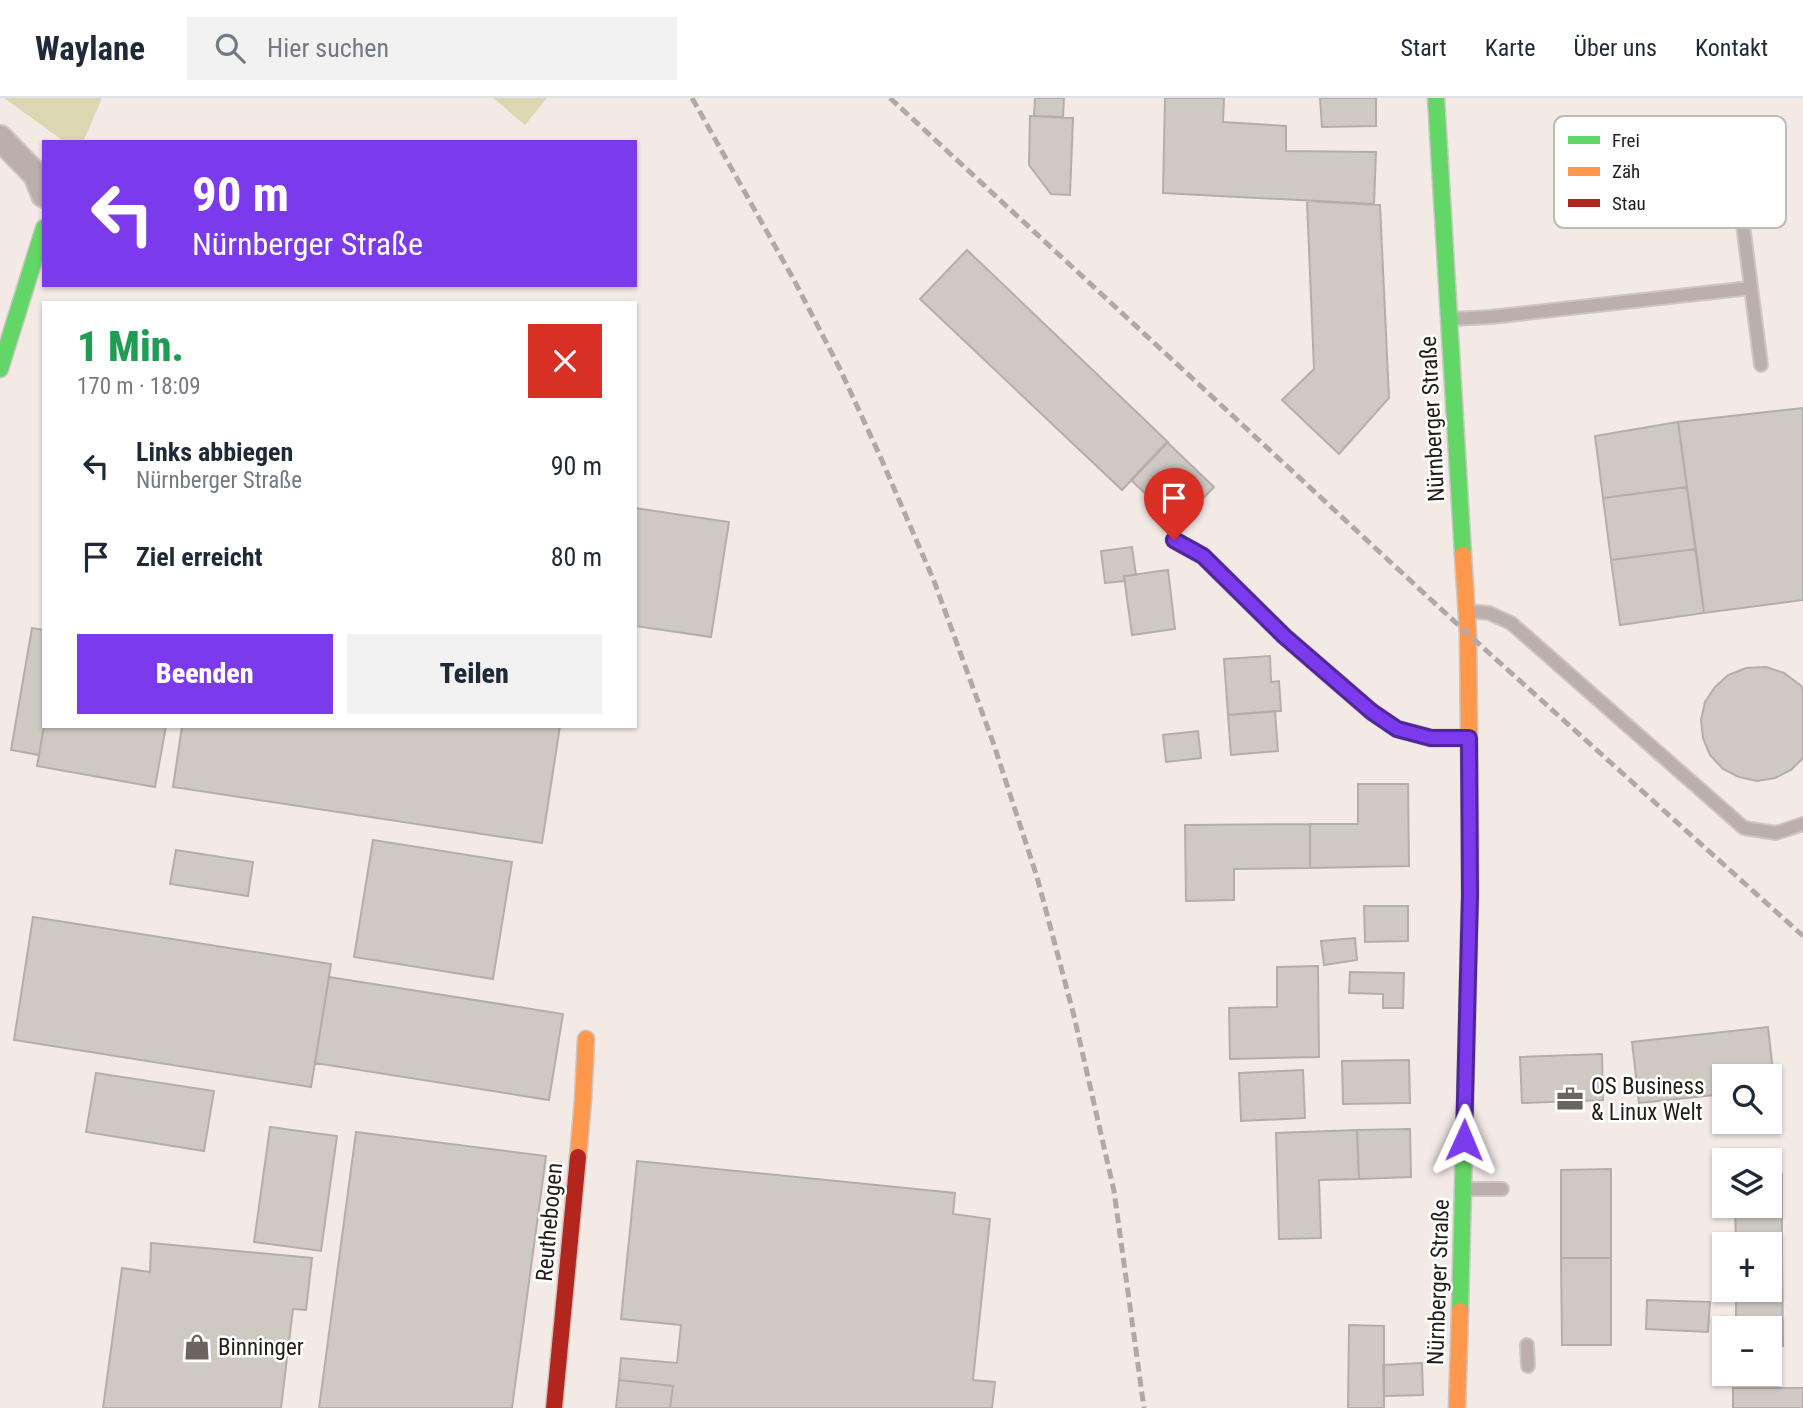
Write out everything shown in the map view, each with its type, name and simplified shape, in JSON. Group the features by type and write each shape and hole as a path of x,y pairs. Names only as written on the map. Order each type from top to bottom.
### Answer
{"main road":[{"name":"Nürnberger Straße","path":"1436,98 1467,611 1470,895 1457,1408"},
{"path":"0,369 42,234"},
{"path":"1174,540 1203,556 1284,636 1372,712 1397,729 1431,738 1469,738"},
{"name":"Reuthebogen","path":"554,1408 583,1100 586,1040"}],"street":[{"path":"0,138 36,175 42,190"}],"lane":[{"path":"1743,228 1762,365"},
{"path":"1449,320 1751,288"},
{"path":"1467,611 1489,613 1511,623 1744,828 1776,834 1803,824"},
{"path":"1464,1189 1502,1189"},
{"path":"1527,1345 1528,1366"}],"shaded area":[{"path":"4,98 102,98 84,140 62,140"},
{"path":"493,98 546,98 546,99 525,125"}],"building":[{"path":"1035,98 1064,98 1063,117 1034,116"},
{"path":"1165,98 1224,98 1223,122 1286,126 1286,151 1376,152 1374,204 1163,193"},
{"path":"1320,98 1376,98 1376,126 1322,127"},
{"path":"1030,116 1073,118 1070,195 1051,194 1029,165"},
{"path":"1307,201 1380,205 1389,398 1339,454 1282,400 1314,369"},
{"path":"967,250 1168,442 1122,490 920,299"},
{"path":"1803,408 1803,600 1704,613 1678,422"},
{"path":"1678,422 1687,487 1603,498 1595,436"},
{"path":"1167,442 1214,487 1178,525 1131,480"},
{"path":"1687,487 1696,549 1611,560 1603,498"},
{"path":"637,508 729,522 711,637 637,626"},
{"path":"1132,547 1136,575 1124,576 1125,581 1105,583 1101,551"},
{"path":"1696,549 1704,613 1620,625 1611,560"},
{"path":"1168,570 1175,629 1132,635 1124,576"},
{"path":"32,628 42,630 44,728 39,755 11,750"},
{"path":"1270,656 1271,682 1279,681 1281,711 1228,715 1224,659"},
{"path":"1766,667 1784,673 1803,689 1803,758 1791,770 1775,778 1757,781 1739,777 1723,769 1710,755 1703,738 1701,720 1705,702 1715,687 1728,675 1746,668"},
{"path":"1275,711 1278,751 1231,755 1228,715"},
{"path":"44,728 166,728 155,787 37,766"},
{"path":"182,728 560,728 542,843 173,787"},
{"path":"1198,731 1201,758 1166,762 1163,735"},
{"path":"1358,784 1408,784 1409,866 1310,868 1310,824 1358,824"},
{"path":"1310,824 1310,868 1234,869 1234,900 1186,901 1185,825"},
{"path":"373,840 512,862 493,979 354,957"},
{"path":"176,850 253,862 248,896 170,884"},
{"path":"1364,906 1408,906 1408,941 1365,942"},
{"path":"33,917 331,964 311,1087 14,1040"},
{"path":"1355,938 1357,960 1324,965 1321,941"},
{"path":"1318,966 1319,1057 1230,1059 1229,1008 1277,1007 1277,967"},
{"path":"1350,972 1404,973 1403,1008 1383,1008 1383,994 1349,993"},
{"path":"329,977 563,1014 549,1100 315,1063"},
{"path":"1768,1027 1772,1064 1712,1064 1712,1095 1639,1103 1632,1042"},
{"path":"1602,1054 1603,1100 1522,1103 1520,1057"},
{"path":"1409,1060 1410,1103 1343,1104 1342,1061"},
{"path":"1303,1070 1305,1118 1241,1121 1239,1073"},
{"path":"96,1073 214,1091 204,1151 86,1132"},
{"path":"270,1127 337,1136 321,1251 254,1242"},
{"path":"1410,1129 1411,1177 1359,1179 1357,1130"},
{"path":"1357,1130 1359,1179 1319,1180 1321,1238 1279,1239 1276,1133"},
{"path":"356,1132 546,1156 512,1408 319,1408"},
{"path":"637,1161 955,1193 953,1214 990,1219 973,1380 995,1382 992,1408 670,1408 673,1386 619,1380 621,1358 677,1363 681,1325 621,1319"},
{"path":"1611,1169 1611,1258 1561,1258 1561,1170"},
{"path":"1735,1218 1782,1218 1782,1232 1736,1232"},
{"path":"151,1243 312,1258 306,1310 293,1309 281,1408 103,1408 122,1268 150,1272"},
{"path":"1782,1257 1783,1346 1782,1316 1736,1316 1736,1302 1782,1302"},
{"path":"1561,1258 1611,1258 1611,1345 1562,1345"},
{"path":"1647,1300 1710,1302 1708,1332 1646,1329"},
{"path":"1349,1325 1384,1326 1384,1408 1348,1408"},
{"path":"1422,1363 1423,1395 1384,1396 1383,1365"},
{"path":"619,1380 673,1386 670,1408 616,1408"},
{"path":"1733,1388 1803,1388 1803,1408 1733,1408"}],"railway":[{"path":"692,98 794,280 839,367 934,581 994,745 1037,877 1074,1016 1114,1191 1144,1408"},
{"path":"890,98 1468,634 1803,936"}],"traffic: fast":[{"path":"1436,98 1463,555"},
{"path":"0,369 42,234"},
{"path":"1460,1311 1470,836"}],"traffic: slow":[{"path":"1463,555 1468,634 1470,836"},
{"path":"578,1157 586,1039"},
{"path":"1457,1408 1460,1311"}],"traffic: jam":[{"path":"1174,540 1203,556 1284,636 1372,712 1397,729 1431,738 1469,738"},
{"path":"554,1408 578,1157"}],"place":[{"name":"OS Business & Linux Welt","path":"1570,1099"},
{"name":"Binninger","path":"197,1347"}],"route":[{"path":"1174,540 1203,556 1284,636 1372,712 1397,729 1431,738 1469,738 1470,895 1464,1140"}]}
